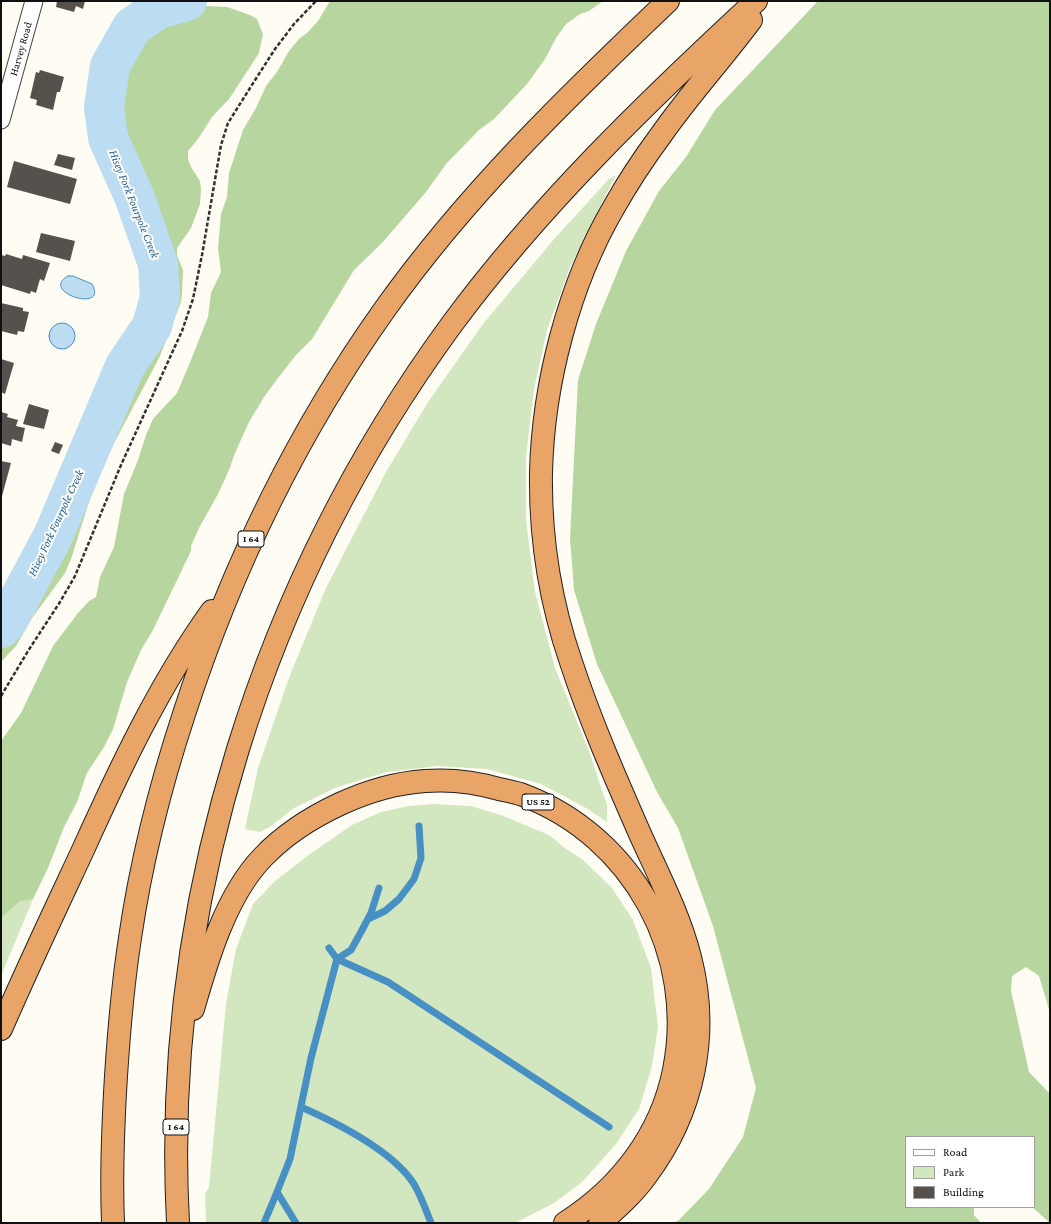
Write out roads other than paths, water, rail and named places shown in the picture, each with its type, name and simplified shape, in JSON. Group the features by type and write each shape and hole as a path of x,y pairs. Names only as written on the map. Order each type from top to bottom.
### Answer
{"highway":[{"name":"I 64","path":"113,1214 112,1167 119,1027 129,938 143,863 166,769 202,659 232,582 262,514 297,447 339,377 386,308 441,237 485,185 545,120 668,1"},
{"name":"I 64","path":"178,1223 176,1196 176,1138 179,1058 187,975 201,896 219,818 239,746 264,670 294,596 328,525 365,456 415,377 454,322 503,260 608,144 756,1"},
{"path":"600,1223 621,1204 644,1178 662,1154 676,1126 688,1094 696,1063 698,1029 697,993 690,956 678,921 594,725 570,661 554,607 546,563 542,518 541,472 544,427 551,380 574,296 591,253 613,209 662,134 737,39 764,1"},
{"path":"1,1030 116,779 143,725 157,698 196,633 232,582"},
{"name":"US 52","path":"179,1058 197,996 218,933 238,890 262,858 289,834 323,812 356,797 396,785 424,781 460,781 490,786 522,795 551,808 577,824 601,843 623,866 641,891 656,919 668,951 676,981 679,1014 678,1049 672,1083 660,1115 644,1145 625,1173 605,1194 581,1213 565,1223"}],"street":[{"name":"Harvey Road","path":"1,120 34,1"}],"water":[{"path":"68,276 73,276 92,284 95,293 91,298 84,299 67,293 61,288 61,282"},
{"path":"62,323 71,327 75,336 71,345 62,349 53,345 49,336 53,327"}],"waterway":[{"name":"Hisey Fork Fourpole Creek","path":"1,628 8,620 53,536 125,366 152,326 160,297 158,264 134,196 108,138 104,107 110,66 132,27 158,9 187,1"},
{"path":"368,919 385,911 399,899 414,879 421,858 419,826"},
{"path":"337,959 351,950 371,913 379,888"},
{"path":"264,1223 290,1159 311,1058 337,959 329,948"},
{"path":"337,959 388,982 609,1127"},
{"path":"301,1107 347,1129 392,1160 414,1184 431,1223"},
{"path":"277,1192 296,1223"}]}
